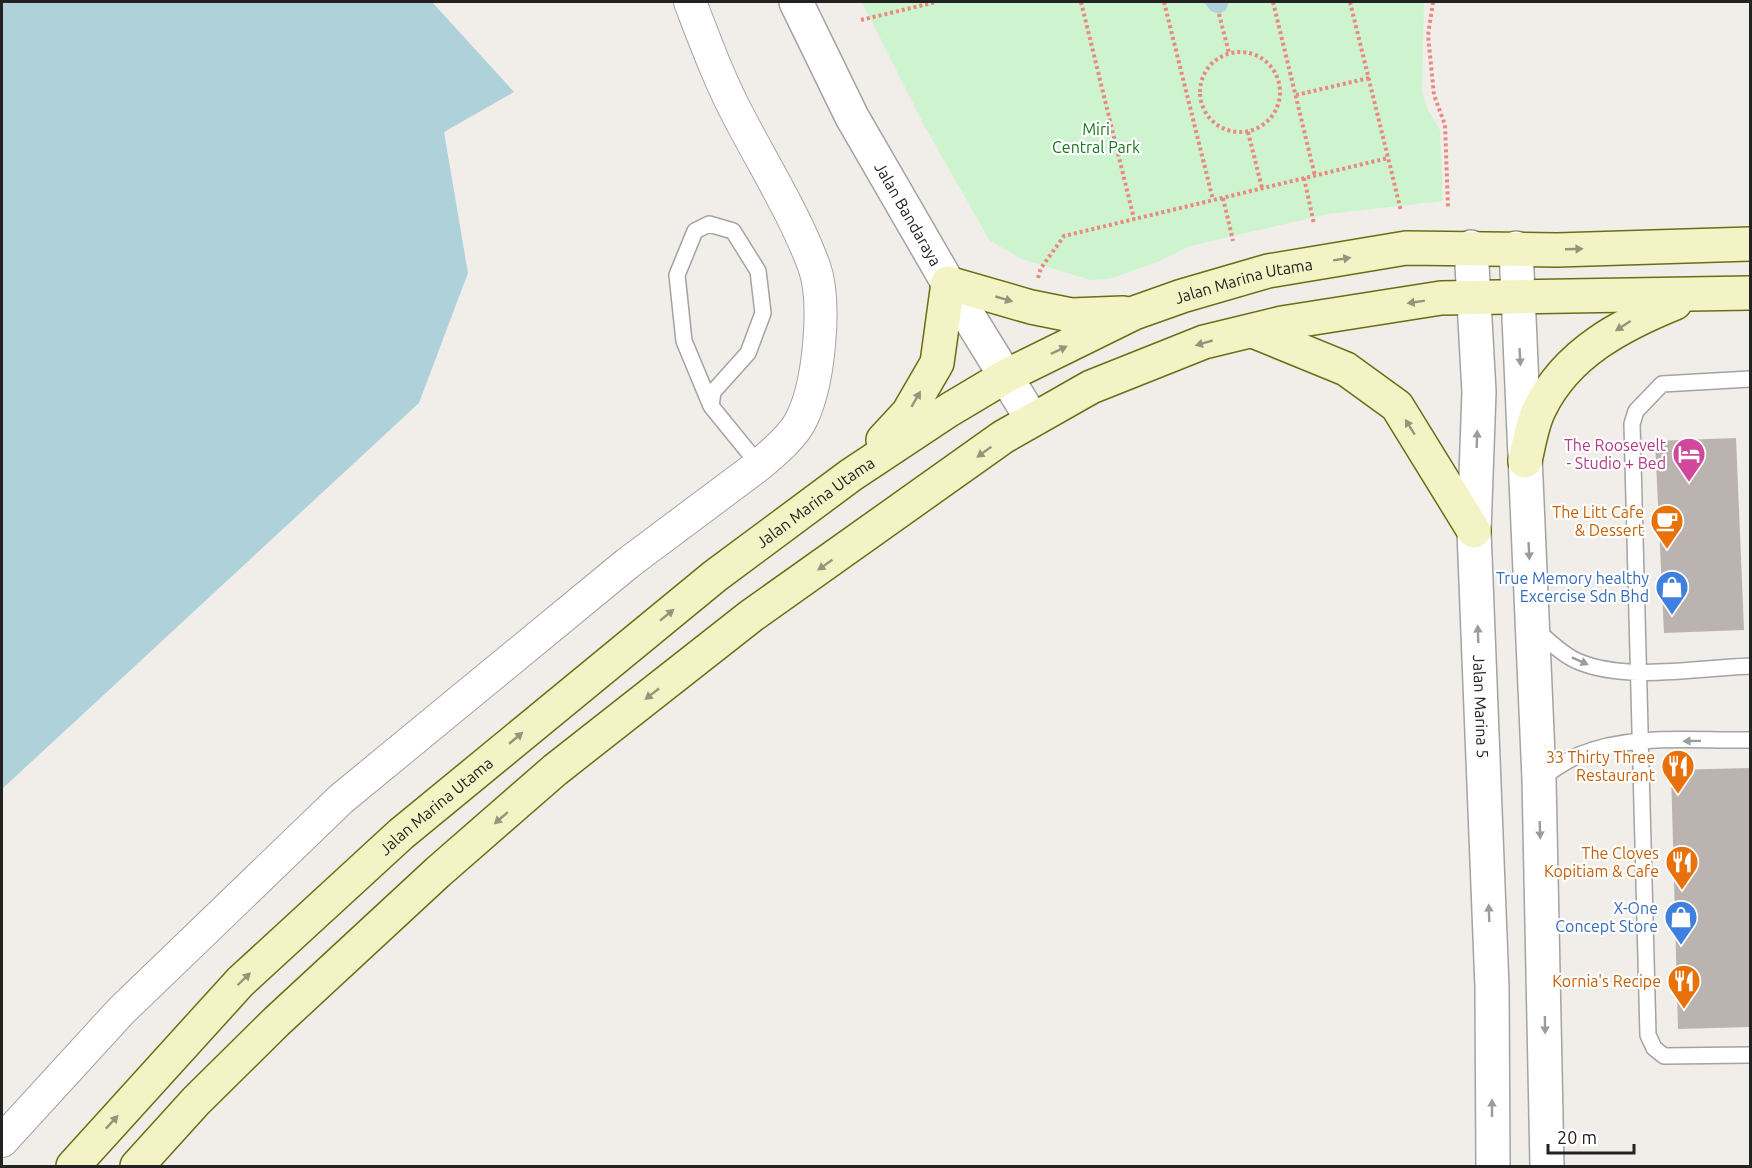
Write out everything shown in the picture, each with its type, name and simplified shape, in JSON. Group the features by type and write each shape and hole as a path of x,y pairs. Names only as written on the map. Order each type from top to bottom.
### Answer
{"main road":[{"name":"Jalan Marina Utama","path":"73,1167 240,982 401,834 715,576 851,475 949,410 1006,376 1134,313 1182,296 1268,271 1406,248 1472,247 1557,250 1750,244"},
{"path":"851,475 908,413 937,363 948,283 1031,307 1071,315 1134,313"},
{"path":"137,1167 196,1101 276,1022 438,872 555,770 751,616 1032,419 1091,387 1156,359 1204,342 1282,323 1429,300 1750,293"},
{"path":"1525,461 1539,409 1561,373 1579,356 1633,320 1696,295"},
{"path":"1253,331 1346,369 1397,406 1474,531"}],"street":[{"path":"2,1142 121,1011 341,799 628,563 759,465 779,448 802,419 819,354 821,327 815,268 793,220 738,116 690,2"},
{"name":"Jalan Bandaraya","path":"796,2 852,117 948,283 1032,419"},
{"name":"Jalan Marina 5","path":"1472,247 1479,392 1474,531 1492,987 1492,1167"},
{"path":"1516,248 1539,779 1547,1167"}],"lane":[{"path":"711,406 713,392 747,353 763,313 758,271 733,231 709,224 695,231 677,275 684,341 711,406 759,465"},
{"path":"1750,379 1662,384 1636,411 1632,424 1648,1035 1654,1048 1664,1056 1750,1055"},
{"path":"1533,627 1574,660 1601,670 1639,671 1750,666"},
{"path":"1539,779 1577,756 1604,746 1641,741 1750,740"}],"path":[{"path":"861,20 936,2"},
{"path":"1081,2 1134,219"},
{"path":"1164,2 1213,200"},
{"path":"1273,2 1316,176"},
{"path":"1350,2 1401,211"},
{"path":"1433,2 1428,35 1434,95 1445,124 1448,207"},
{"path":"1219,14 1228,53"},
{"path":"1245,52 1258,56 1268,63 1280,86 1280,99 1276,111 1268,121 1248,132 1233,132 1221,128 1210,119 1203,107 1200,94 1201,80 1208,67 1228,53 1245,52"},
{"path":"1296,95 1369,78"},
{"path":"1248,132 1262,188"},
{"path":"1031,307 1041,268 1064,236 1388,158"},
{"path":"1304,178 1314,224"},
{"path":"1223,198 1233,241"}],"green space":[{"name":"Miri Central Park","path":"862,2 1424,2 1422,92 1428,110 1440,130 1443,201 1328,214 1190,246 1160,261 1109,279 1090,280 1022,259 990,241 925,127"}],"water":[{"path":"2,2 432,2 514,92 444,132 468,273 419,403 2,789"},
{"path":"1204,2 1229,2 1226,10 1219,14 1211,11"}],"building":[{"path":"1736,438 1744,630 1664,633 1655,441"},
{"path":"1750,768 1750,1027 1678,1029 1671,770"}],"place":[{"name":"The Roosevelt - Studio + Bed","path":"1689,483"},
{"name":"The Litt Cafe & Dessert","path":"1667,550"},
{"name":"True Memory healthy Excercise Sdn Bhd","path":"1672,616"},
{"name":"33 Thirty Three Restaurant","path":"1678,795"},
{"name":"The Cloves Kopitiam & Cafe","path":"1682,891"},
{"name":"X-One Concept Store","path":"1681,946"},
{"name":"Kornia's Recipe","path":"1684,1010"}]}
